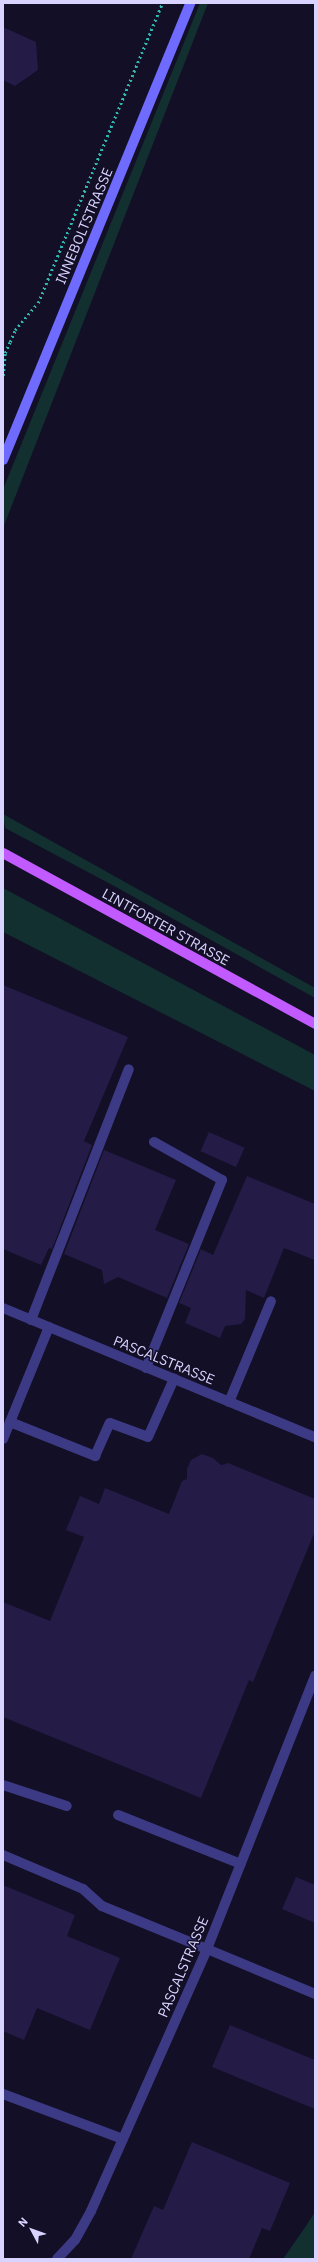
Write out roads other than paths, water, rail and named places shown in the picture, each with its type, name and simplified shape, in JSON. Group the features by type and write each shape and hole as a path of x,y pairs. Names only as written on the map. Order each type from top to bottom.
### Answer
{"main road":[{"name":"LINTFORTER STRASSE","path":"3,853 315,1024"}],"street":[{"name":"INNEBOLTSTRASSE","path":"3,460 190,3"},
{"path":"31,1320 129,1069"},
{"path":"146,1368 222,1180 154,1142"},
{"path":"228,1402 271,1301"},
{"name":"PASCALSTRASSE","path":"3,1308 315,1437"},
{"path":"3,1439 49,1327"},
{"path":"10,1422 95,1456 110,1423 148,1437 174,1379"},
{"name":"PASCALSTRASSE","path":"57,2259 75,2240 91,2212 208,1949 315,1676"},
{"path":"3,1785 67,1806"},
{"path":"118,1815 241,1864"},
{"path":"3,1855 83,1889 102,1906 315,1994"},
{"path":"3,2094 123,2139"}]}
